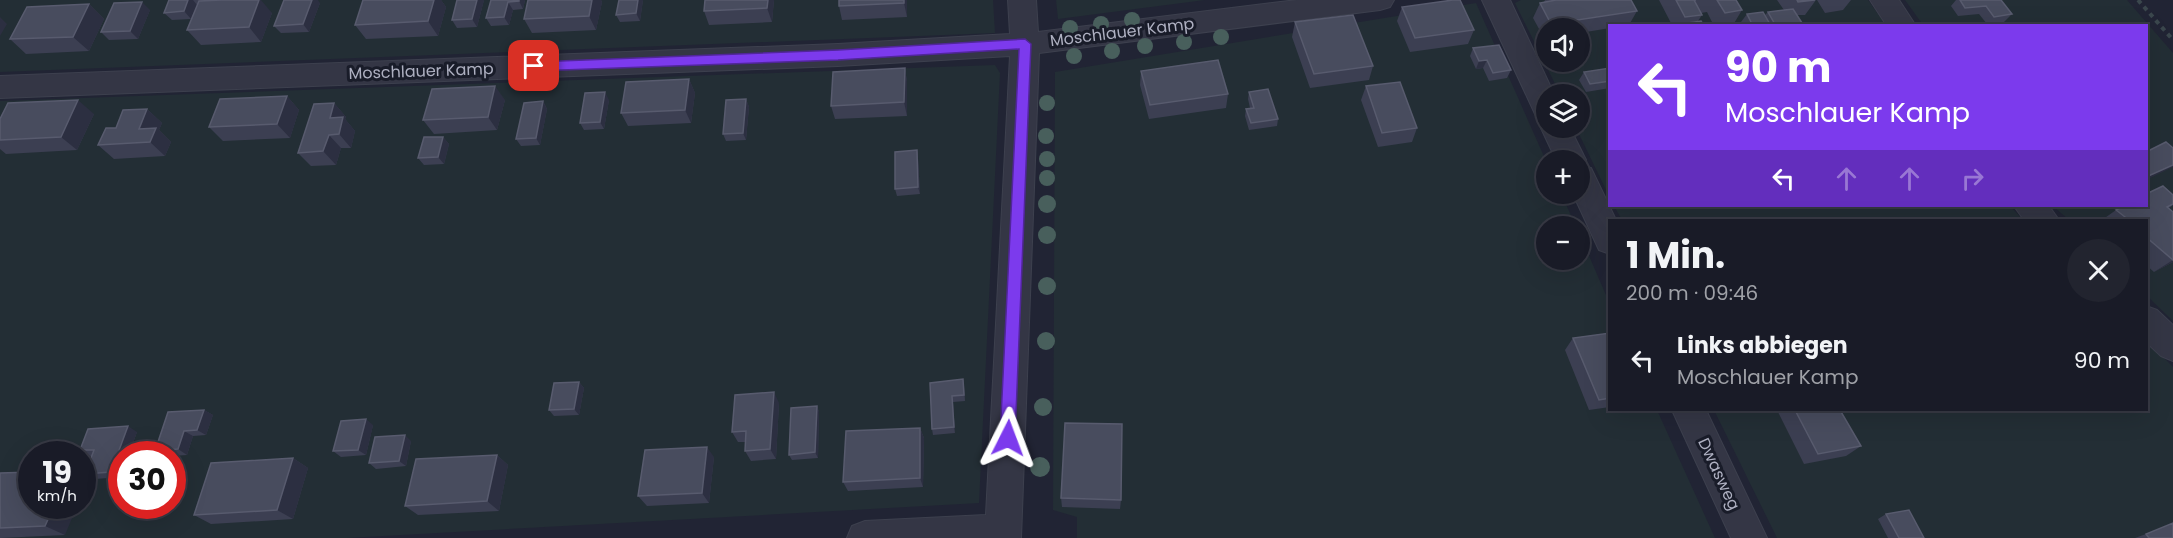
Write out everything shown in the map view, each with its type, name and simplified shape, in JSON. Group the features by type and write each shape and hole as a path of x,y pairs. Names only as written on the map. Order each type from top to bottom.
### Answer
{"street":[{"path":"866,538 1003,534 1025,44 1022,0"},
{"name":"Moschlauer Kamp","path":"0,87 838,55 1025,44 1380,0"},
{"path":"1496,0 1536,86"},
{"path":"1884,0 1901,24"},
{"path":"1590,198 1608,237"},
{"path":"2030,207 2043,219"},
{"path":"2148,322 2173,346"},
{"name":"Dwasweg","path":"1689,411 1749,538"}],"path":[{"path":"2138,0 2173,40"}],"shaded area":[{"path":"0,0 993,0 995,33 0,72"},
{"path":"1056,0 1205,0 1058,19"},
{"path":"1521,0 1868,0 1885,24 1608,24 1608,194 1590,157 1590,150 1587,150 1581,138 1590,138 1590,84 1555,84 1549,72 1590,72 1590,18 1536,18 1536,45 1515,3"},
{"path":"1905,0 2127,0 2148,24 1922,24"},
{"path":"1476,3 1541,150 1536,150 1536,204 1566,204 1571,216 1536,216 1536,270 1590,270 1590,258 1608,300 1608,411 1657,411 1715,538 1077,538 1077,517 1053,510 1055,72"},
{"path":"2148,24 2173,53 2173,321 2148,297 2148,219 2068,219 2054,207 2148,207"},
{"path":"995,65 1000,73 979,503 347,538 0,538 0,101"},
{"path":"1615,207 2011,207 2022,219 1621,219"},
{"path":"2148,342 2173,367 2173,538 1777,538 1714,411 2148,411"}],"building":[{"path":"169,0 188,0 184,11 164,13"},
{"path":"259,0 249,27 187,30 199,1"},
{"path":"284,0 312,0 303,24 274,26"},
{"path":"363,0 434,0 428,21 355,25"},
{"path":"457,0 477,0 472,19 452,20"},
{"path":"491,0 519,1 508,2 504,17 486,18"},
{"path":"528,0 592,0 589,16 524,19"},
{"path":"619,0 638,0 636,13 616,15"},
{"path":"705,0 768,0 767,8 704,11"},
{"path":"839,0 904,0 904,3 839,6"},
{"path":"1460,0 1474,30 1415,38 1402,7"},
{"path":"1556,0 1631,0 1637,11 1590,18 1548,18 1540,3"},
{"path":"1676,0 1694,0 1702,15 1685,17"},
{"path":"1717,0 1736,0 1742,10 1725,13"},
{"path":"1960,0 2001,0 2012,14 1994,17 1986,6 1965,8"},
{"path":"142,2 130,31 101,32 114,3"},
{"path":"89,4 73,37 10,39 27,7"},
{"path":"1793,9 1803,24 1775,24 1768,12"},
{"path":"1763,12 1770,24 1752,24 1747,14"},
{"path":"1353,15 1373,66 1314,74 1295,22"},
{"path":"1701,21 1703,24 1681,24"},
{"path":"1499,45 1511,70 1493,73 1487,60 1479,61 1473,48"},
{"path":"1218,60 1228,94 1150,105 1141,71"},
{"path":"905,68 904,102 831,106 833,72"},
{"path":"1608,68 1608,81 1590,84 1584,72"},
{"path":"689,79 685,110 621,113 626,82"},
{"path":"1400,82 1417,128 1382,133 1366,86"},
{"path":"495,86 488,117 423,120 432,89"},
{"path":"1268,89 1278,119 1251,123 1246,109 1254,108 1249,92"},
{"path":"605,92 600,122 580,123 585,93"},
{"path":"287,96 277,124 209,127 220,99"},
{"path":"746,99 743,133 723,134 726,100"},
{"path":"78,100 61,137 0,140 0,119 8,103"},
{"path":"543,101 536,138 516,139 524,103"},
{"path":"334,103 330,118 343,117 339,134 329,135 323,151 298,153 314,104"},
{"path":"147,109 139,129 156,128 150,142 98,145 106,128 116,128 123,110"},
{"path":"424,137 443,137 438,157 418,158"},
{"path":"2166,142 2173,148 2173,165 2148,176 2148,151"},
{"path":"917,150 918,187 895,189 895,152"},
{"path":"2163,186 2173,195 2173,204 2167,207 2173,212 2173,260 2148,239 2148,219 2128,219 2116,210 2122,207 2148,207 2148,193"},
{"path":"1608,333 1608,398 1599,400 1573,338"},
{"path":"963,379 964,395 952,396 954,427 932,429 930,383"},
{"path":"579,382 574,409 549,410 554,383"},
{"path":"774,392 770,449 745,451 746,431 732,432 735,395"},
{"path":"817,406 815,452 789,455 791,408"},
{"path":"204,410 197,430 184,431 181,441 158,441 168,412"},
{"path":"1796,411 1841,411 1861,446 1818,454"},
{"path":"366,419 358,450 333,451 341,421"},
{"path":"1065,423 1122,424 1121,500 1061,498"},
{"path":"128,426 122,441 108,441 108,472 96,473 96,441 83,441 88,429"},
{"path":"920,428 920,478 843,482 846,431"},
{"path":"405,435 399,461 369,463 375,437"},
{"path":"707,447 702,493 638,496 645,450"},
{"path":"497,455 487,501 405,506 416,459"},
{"path":"293,458 277,510 194,515 211,463"},
{"path":"18,472 18,519 48,519 45,526 0,528 0,473"},
{"path":"1909,510 1924,538 1899,538 1886,514"},
{"path":"2173,523 2173,538 2149,538 2146,534"}],"route":[{"path":"534,66 838,55 1025,44 1008,438"}]}
